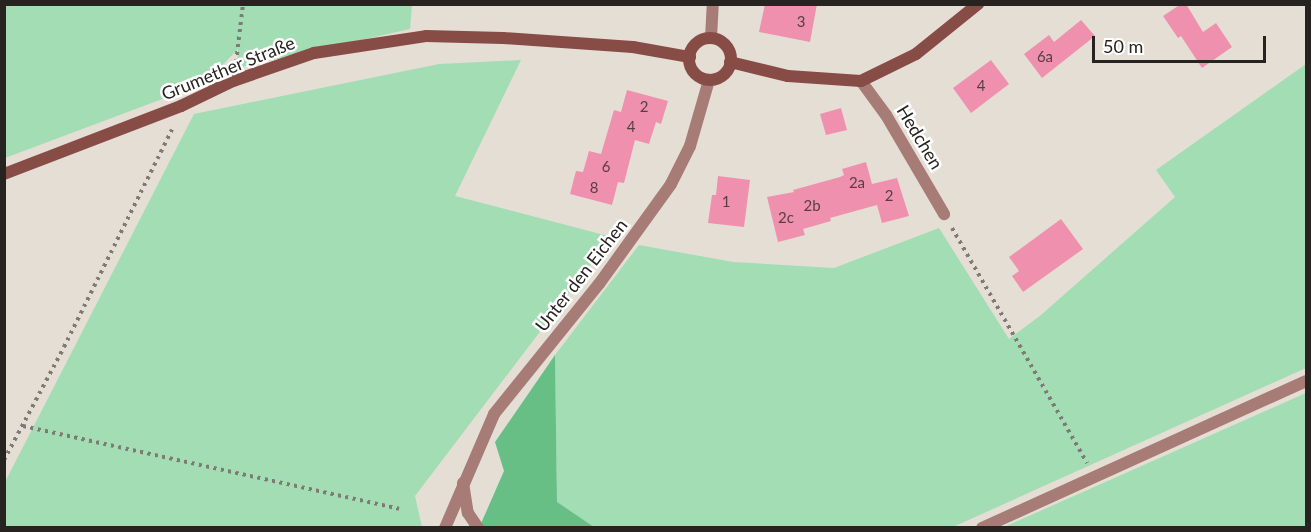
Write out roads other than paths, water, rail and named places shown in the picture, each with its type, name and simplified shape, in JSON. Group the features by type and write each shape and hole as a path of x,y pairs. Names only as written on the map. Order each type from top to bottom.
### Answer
{"street":[{"path":"711,38 713,4"},
{"path":"730,62 788,76 861,81 916,54 978,4"},
{"name":"Grumether Straße","path":"4,174 181,106 233,81 314,53 426,36 502,38 633,48 690,57"},
{"path":"711,38 725,44 730,62 725,74 709,80 696,74 692,69 690,57 699,41 711,38"},
{"name":"Unter den Eichen","path":"445,528 462,482 494,414 599,284 671,184 690,146 709,80"},
{"name":"Hedchen","path":"861,81 886,115 944,214"},
{"path":"982,528 1306,381"},
{"path":"462,482 468,513 478,528"}]}
